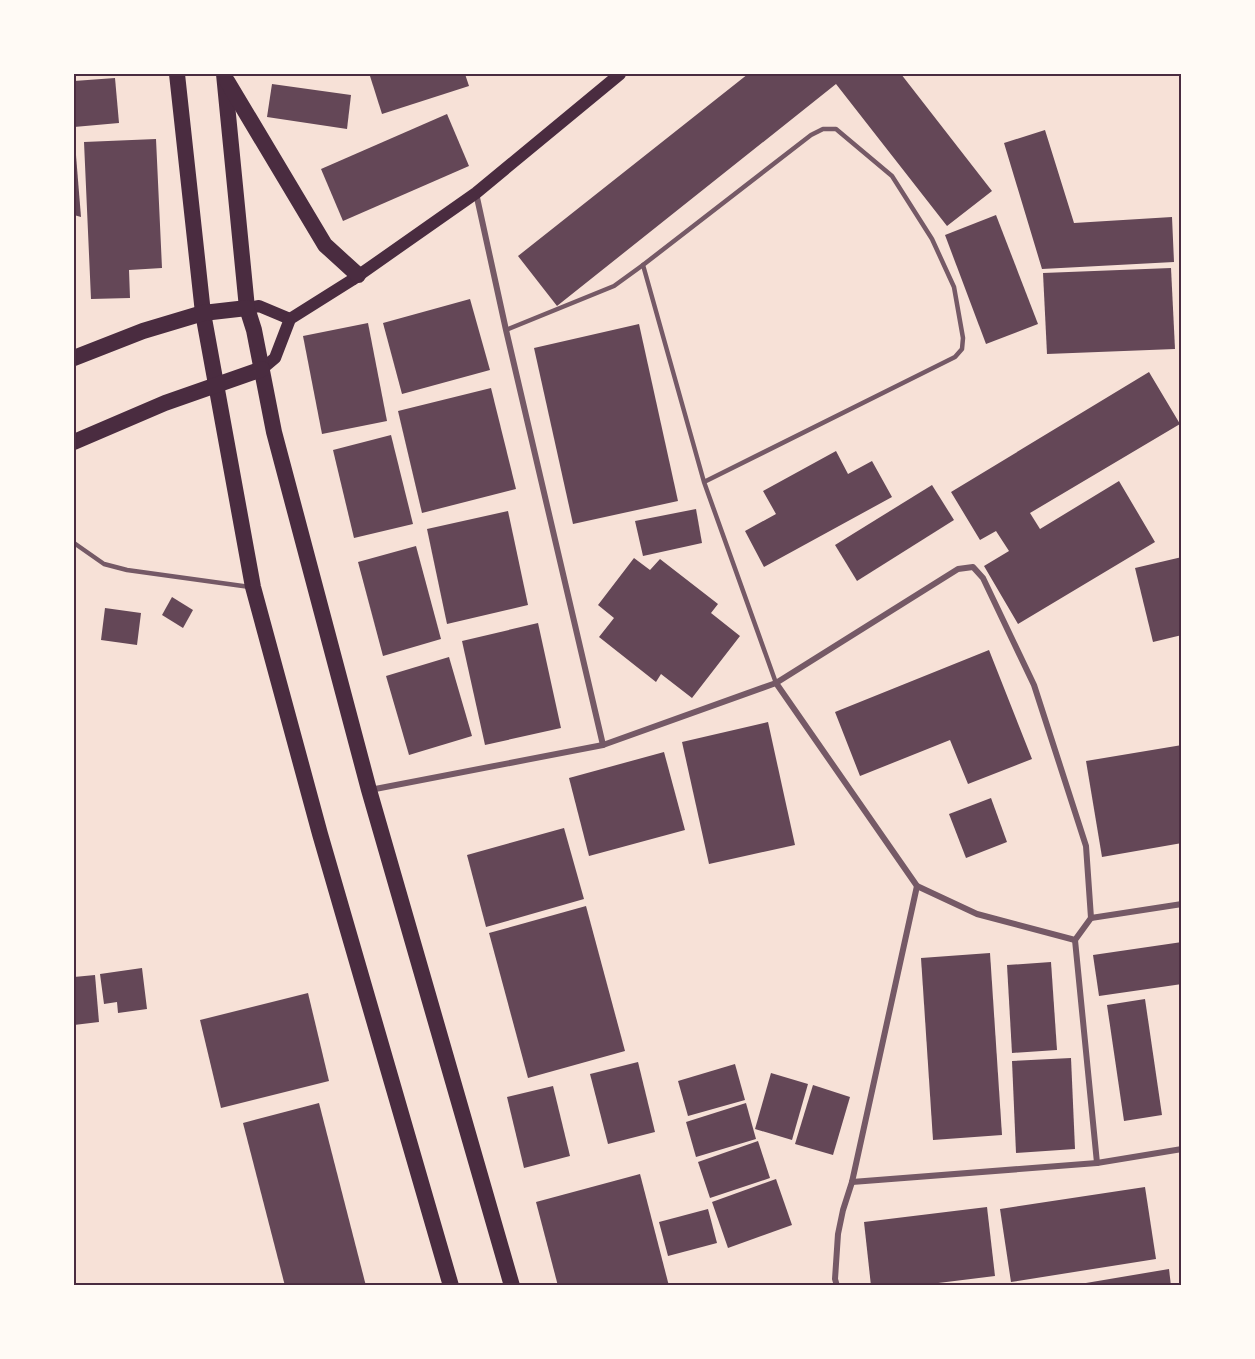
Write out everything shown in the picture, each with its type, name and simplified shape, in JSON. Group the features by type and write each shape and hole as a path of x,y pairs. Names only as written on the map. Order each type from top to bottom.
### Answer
{"highway":[{"path":"177,74 203,314 253,587 320,834 451,1286"},
{"path":"224,74 325,245 358,275"},
{"path":"224,74 247,308 254,330 274,432 369,790 512,1286"},
{"path":"74,358 143,332 203,314 247,308"},
{"path":"74,442 165,403 262,369"}],"main road":[{"path":"262,369 275,358 290,319 476,193 620,74"},
{"path":"247,308 259,306 290,319"}],"street":[{"path":"476,193 603,745"},
{"path":"369,790 603,745 776,683 958,569 973,567 983,578 1034,685 1086,846 1091,918 1076,940 1097,1163"},
{"path":"776,683 917,886 977,914 1076,940"},
{"path":"837,1286 835,1279 838,1234 852,1182 917,886"},
{"path":"1091,918 1182,904"},
{"path":"852,1182 1097,1163 1182,1149"}],"lane":[{"path":"506,330 615,286 811,135 823,129 836,129 892,176 932,239 954,287 963,338 962,349 955,357 704,482"},
{"path":"643,265 704,482 776,683"},
{"path":"74,543 104,564 127,570 253,587"}],"building":[{"path":"378,74 465,74 469,86 382,114 370,76"},
{"path":"748,74 901,74 992,191 947,226 836,84 557,306 518,256"},
{"path":"115,78 119,123 74,127 74,81"},
{"path":"272,84 351,95 347,129 267,117"},
{"path":"447,114 469,166 343,221 321,169"},
{"path":"1045,130 1074,223 1172,217 1174,262 1042,269 1004,143"},
{"path":"156,139 162,268 129,270 130,298 91,299 84,142"},
{"path":"75,143 81,217 74,215"},
{"path":"996,215 1038,324 986,344 945,235"},
{"path":"1171,268 1175,349 1047,354 1043,273"},
{"path":"470,299 490,370 402,394 383,323"},
{"path":"368,323 387,421 322,434 303,336"},
{"path":"639,324 678,501 573,524 534,348"},
{"path":"1149,372 1180,424 1030,513 1040,529 1119,481 1155,542 1018,624 984,566 1009,551 996,531 980,540 951,492"},
{"path":"491,388 516,489 422,513 398,411"},
{"path":"391,435 413,524 354,538 333,450"},
{"path":"836,451 848,474 872,461 892,497 764,567 745,531 776,514 763,491"},
{"path":"932,485 954,520 857,581 835,545"},
{"path":"696,509 702,543 643,556 635,521"},
{"path":"508,511 528,605 447,624 427,529"},
{"path":"416,546 441,639 383,656 358,562"},
{"path":"1182,557 1182,635 1153,642 1135,568"},
{"path":"634,558 650,570 660,559 718,604 711,613 740,636 692,698 661,674 656,682 599,637 614,618 598,605"},
{"path":"172,597 193,610 183,628 162,615"},
{"path":"105,608 141,613 137,645 101,640"},
{"path":"538,623 561,728 485,745 462,641"},
{"path":"989,650 1032,759 968,784 950,740 860,776 835,712"},
{"path":"449,657 472,736 409,755 386,676"},
{"path":"768,722 795,845 709,864 682,742"},
{"path":"1182,745 1182,843 1102,857 1086,761"},
{"path":"664,752 685,830 589,856 569,778"},
{"path":"991,798 1007,842 966,858 949,814"},
{"path":"564,828 584,899 486,927 467,855"},
{"path":"586,906 625,1051 528,1078 489,933"},
{"path":"1182,942 1182,984 1099,996 1093,955"},
{"path":"990,953 1002,1135 933,1140 921,958"},
{"path":"1051,962 1057,1050 1012,1053 1007,965"},
{"path":"142,968 147,1009 118,1013 117,1002 104,1004 100,974"},
{"path":"95,975 99,1022 74,1025 74,977"},
{"path":"308,993 329,1081 221,1108 200,1020"},
{"path":"1145,999 1162,1115 1124,1121 1107,1005"},
{"path":"1071,1058 1075,1149 1016,1153 1012,1061"},
{"path":"638,1062 655,1132 608,1144 590,1074"},
{"path":"735,1064 745,1100 688,1116 678,1081"},
{"path":"771,1073 808,1084 792,1140 755,1129"},
{"path":"813,1085 850,1097 833,1155 795,1144"},
{"path":"553,1086 570,1156 524,1168 507,1097"},
{"path":"319,1103 366,1286 285,1286 243,1123"},
{"path":"746,1103 756,1139 696,1157 686,1122"},
{"path":"758,1141 770,1178 710,1198 698,1162"},
{"path":"640,1174 669,1286 558,1286 536,1202"},
{"path":"776,1179 792,1225 728,1248 712,1202"},
{"path":"1145,1187 1156,1259 1011,1282 1000,1209"},
{"path":"987,1207 995,1276 914,1286 871,1286 864,1222"},
{"path":"708,1209 717,1243 668,1256 659,1222"},
{"path":"1169,1269 1171,1286 1080,1286 1080,1284"}]}
